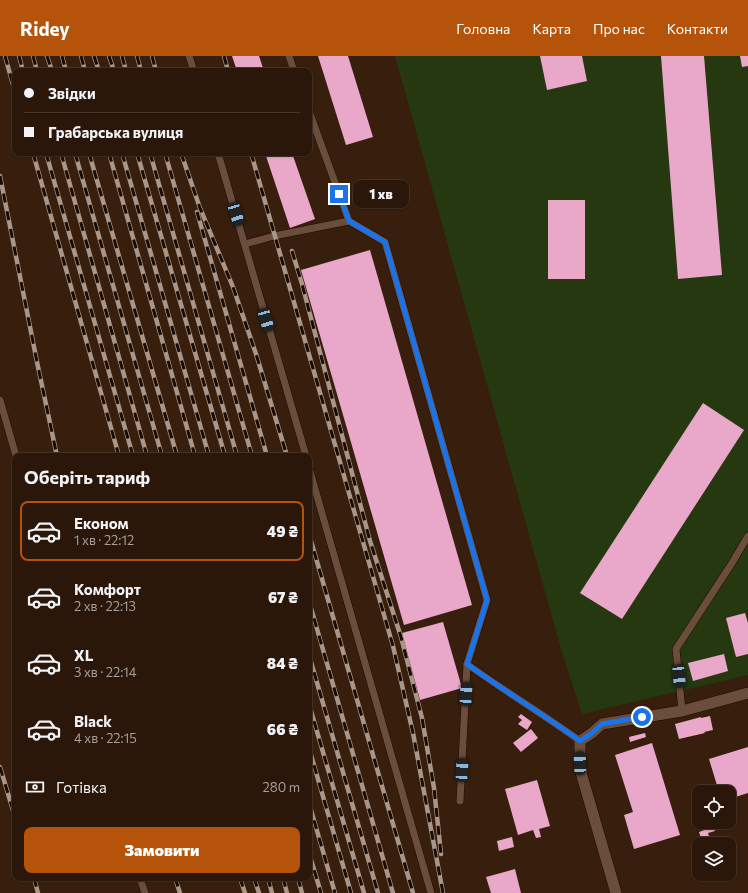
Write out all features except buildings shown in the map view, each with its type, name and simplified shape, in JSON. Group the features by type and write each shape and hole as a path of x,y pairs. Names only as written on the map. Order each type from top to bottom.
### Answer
{"street":[{"path":"616,893 582,776 580,763 580,741 602,724 682,710 748,693"}],"lane":[{"path":"189,56 193,68"},
{"path":"289,56 293,68"},
{"path":"312,119 349,221 385,242 487,600 467,664 460,801"},
{"path":"219,156 305,453"},
{"path":"245,244 274,236 349,221"},
{"path":"0,400 15,453"},
{"path":"312,478 431,893"},
{"path":"682,710 676,649 748,536"},
{"path":"467,664 580,741"},
{"path":"141,881 145,893"}],"green space":[{"path":"395,56 748,56 748,675 582,714 561,649"}],"railway":[{"path":"5,56 12,81"},
{"path":"19,56 22,68"},
{"path":"33,56 36,68"},
{"path":"47,56 51,68"},
{"path":"62,56 65,68"},
{"path":"81,56 84,68"},
{"path":"94,56 98,68"},
{"path":"109,56 113,68"},
{"path":"122,56 125,68"},
{"path":"137,56 140,68"},
{"path":"152,56 155,68"},
{"path":"224,56 227,68"},
{"path":"34,156 118,453"},
{"path":"47,156 132,453"},
{"path":"62,156 146,453"},
{"path":"76,156 161,453"},
{"path":"90,156 176,453"},
{"path":"110,156 194,453"},
{"path":"123,156 208,453"},
{"path":"138,156 224,453"},
{"path":"151,156 236,453"},
{"path":"166,156 251,453"},
{"path":"182,156 200,208 233,287 256,354 286,453"},
{"path":"252,156 393,646 413,733 443,893"},
{"path":"0,176 56,453"},
{"path":"197,212 266,453"},
{"path":"292,251 370,541 401,637 422,718 434,788 441,854"},
{"path":"312,544 413,893"},
{"path":"312,611 393,893"},
{"path":"312,665 378,893"},
{"path":"312,714 364,893"},
{"path":"312,758 351,893"},
{"path":"0,767 12,807"},
{"path":"312,813 335,893"},
{"path":"312,863 321,893"},
{"path":"35,881 38,893"},
{"path":"176,881 180,893"},
{"path":"241,881 245,893"},
{"path":"255,881 259,893"},
{"path":"269,881 272,893"},
{"path":"284,881 287,893"},
{"path":"299,881 302,893"}],"route":[{"path":"339,194 349,221 385,242 487,600 467,664 580,741 602,724 642,717"}]}
